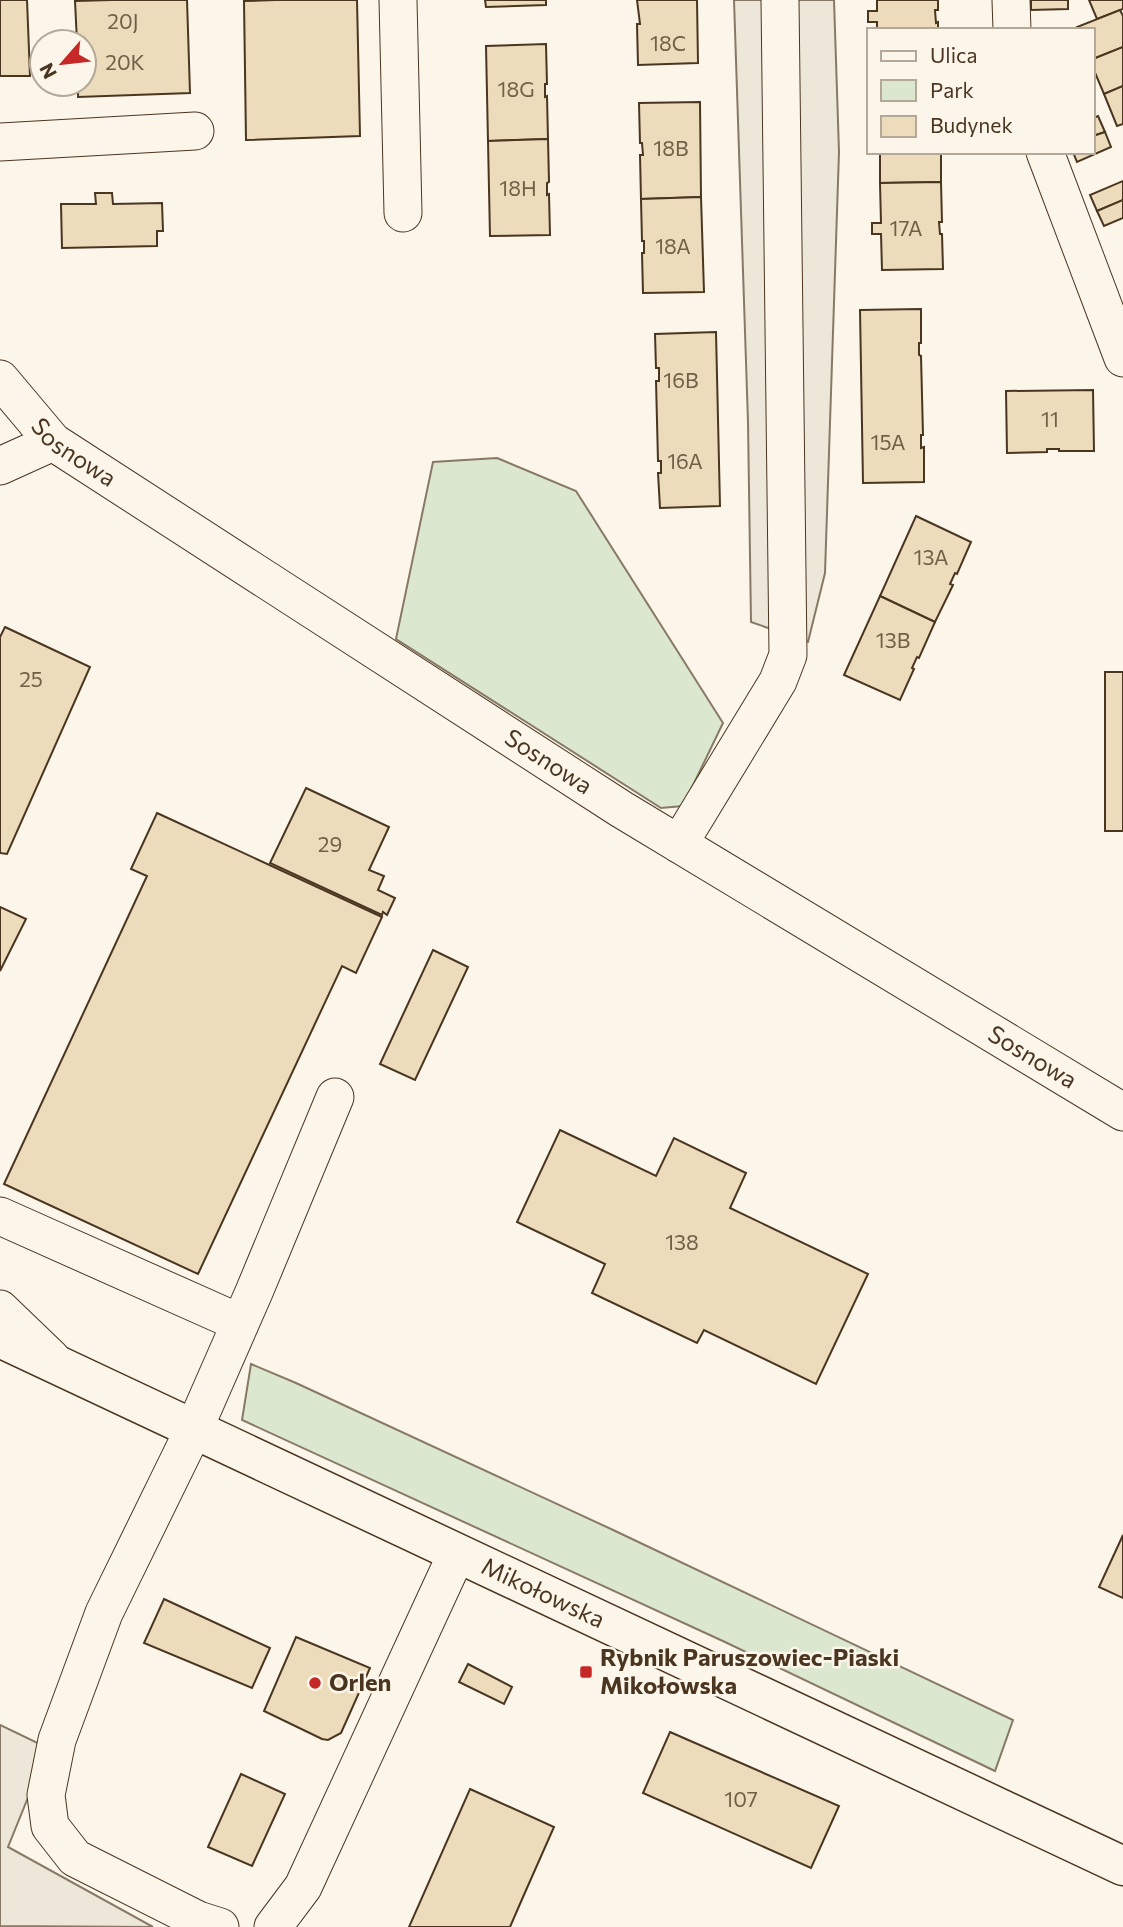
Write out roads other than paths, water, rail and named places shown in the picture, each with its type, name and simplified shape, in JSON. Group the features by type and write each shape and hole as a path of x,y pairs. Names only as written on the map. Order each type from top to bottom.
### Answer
{"main road":[{"name":"Mikołowska","path":"0,1338 1123,1866"}],"street":[{"path":"398,0 403,213"},
{"path":"679,844 778,681 789,655 780,0"},
{"path":"1011,0 1012,28"},
{"path":"0,142 195,131"},
{"path":"1046,154 1123,358"},
{"name":"Sosnowa","path":"0,379 53,442 598,794 1123,1112"},
{"path":"0,466 53,442"},
{"path":"220,1927 198,1920 75,1858 50,1826 46,1795 57,1740 104,1613 194,1429 335,1097"},
{"path":"0,1216 240,1323"},
{"path":"0,1309 59,1366"},
{"path":"273,1927 303,1887 457,1553"}],"place":[{"name":"Rybnik Paruszowiec-Piaski Mikołowska","path":"586,1672"},
{"name":"Orlen","path":"315,1683"}]}
